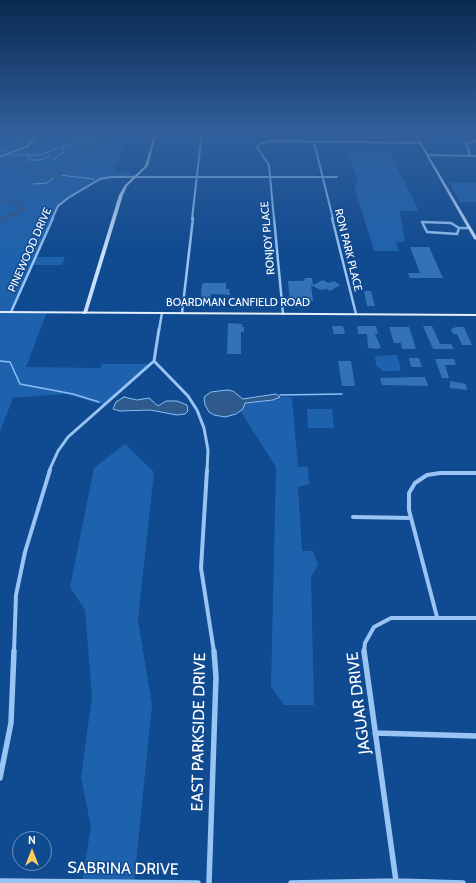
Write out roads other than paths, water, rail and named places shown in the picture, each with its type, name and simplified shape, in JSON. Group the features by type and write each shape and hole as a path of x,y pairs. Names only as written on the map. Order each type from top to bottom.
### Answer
{"main road":[{"name":"BOARDMAN CANFIELD ROAD","path":"0,312 476,315"}],"street":[{"path":"85,313 121,195 126,186 139,173"},
{"path":"182,313 197,173"},
{"name":"RONJOY PLACE","path":"270,173 283,314"},
{"name":"RON PARK PLACE","path":"321,173 356,314"},
{"path":"438,173 476,239"},
{"name":"PINEWOOD DRIVE","path":"11,312 60,204 101,178 337,177"},
{"path":"459,228 457,234 427,232 422,222 451,223 459,228 469,228"},
{"path":"0,778 11,723 16,594 25,552 49,472 58,451 68,437 154,361 162,313"},
{"name":"EAST PARKSIDE DRIVE","path":"154,361 188,396 197,410 204,428 208,450 201,568 214,650 216,677 209,883"},
{"path":"436,617 411,518 408,496 413,486 422,477 440,473 476,473"},
{"path":"353,517 411,518"},
{"name":"JAGUAR DRIVE","path":"396,881 364,656 365,643 369,633 379,623 391,618 476,618"},
{"path":"375,733 476,736"},
{"name":"SABRINA DRIVE","path":"0,881 198,883"},
{"path":"291,883 396,881 463,883"}],"waterway":[{"path":"41,173 45,177 55,177 62,173"},
{"path":"59,175 94,179"},
{"path":"33,184 47,183 55,177"},
{"path":"0,199 17,204 24,210 5,217 0,221"},
{"path":"0,361 10,362 20,384 73,394 99,402"},
{"path":"280,395 342,394"}]}
